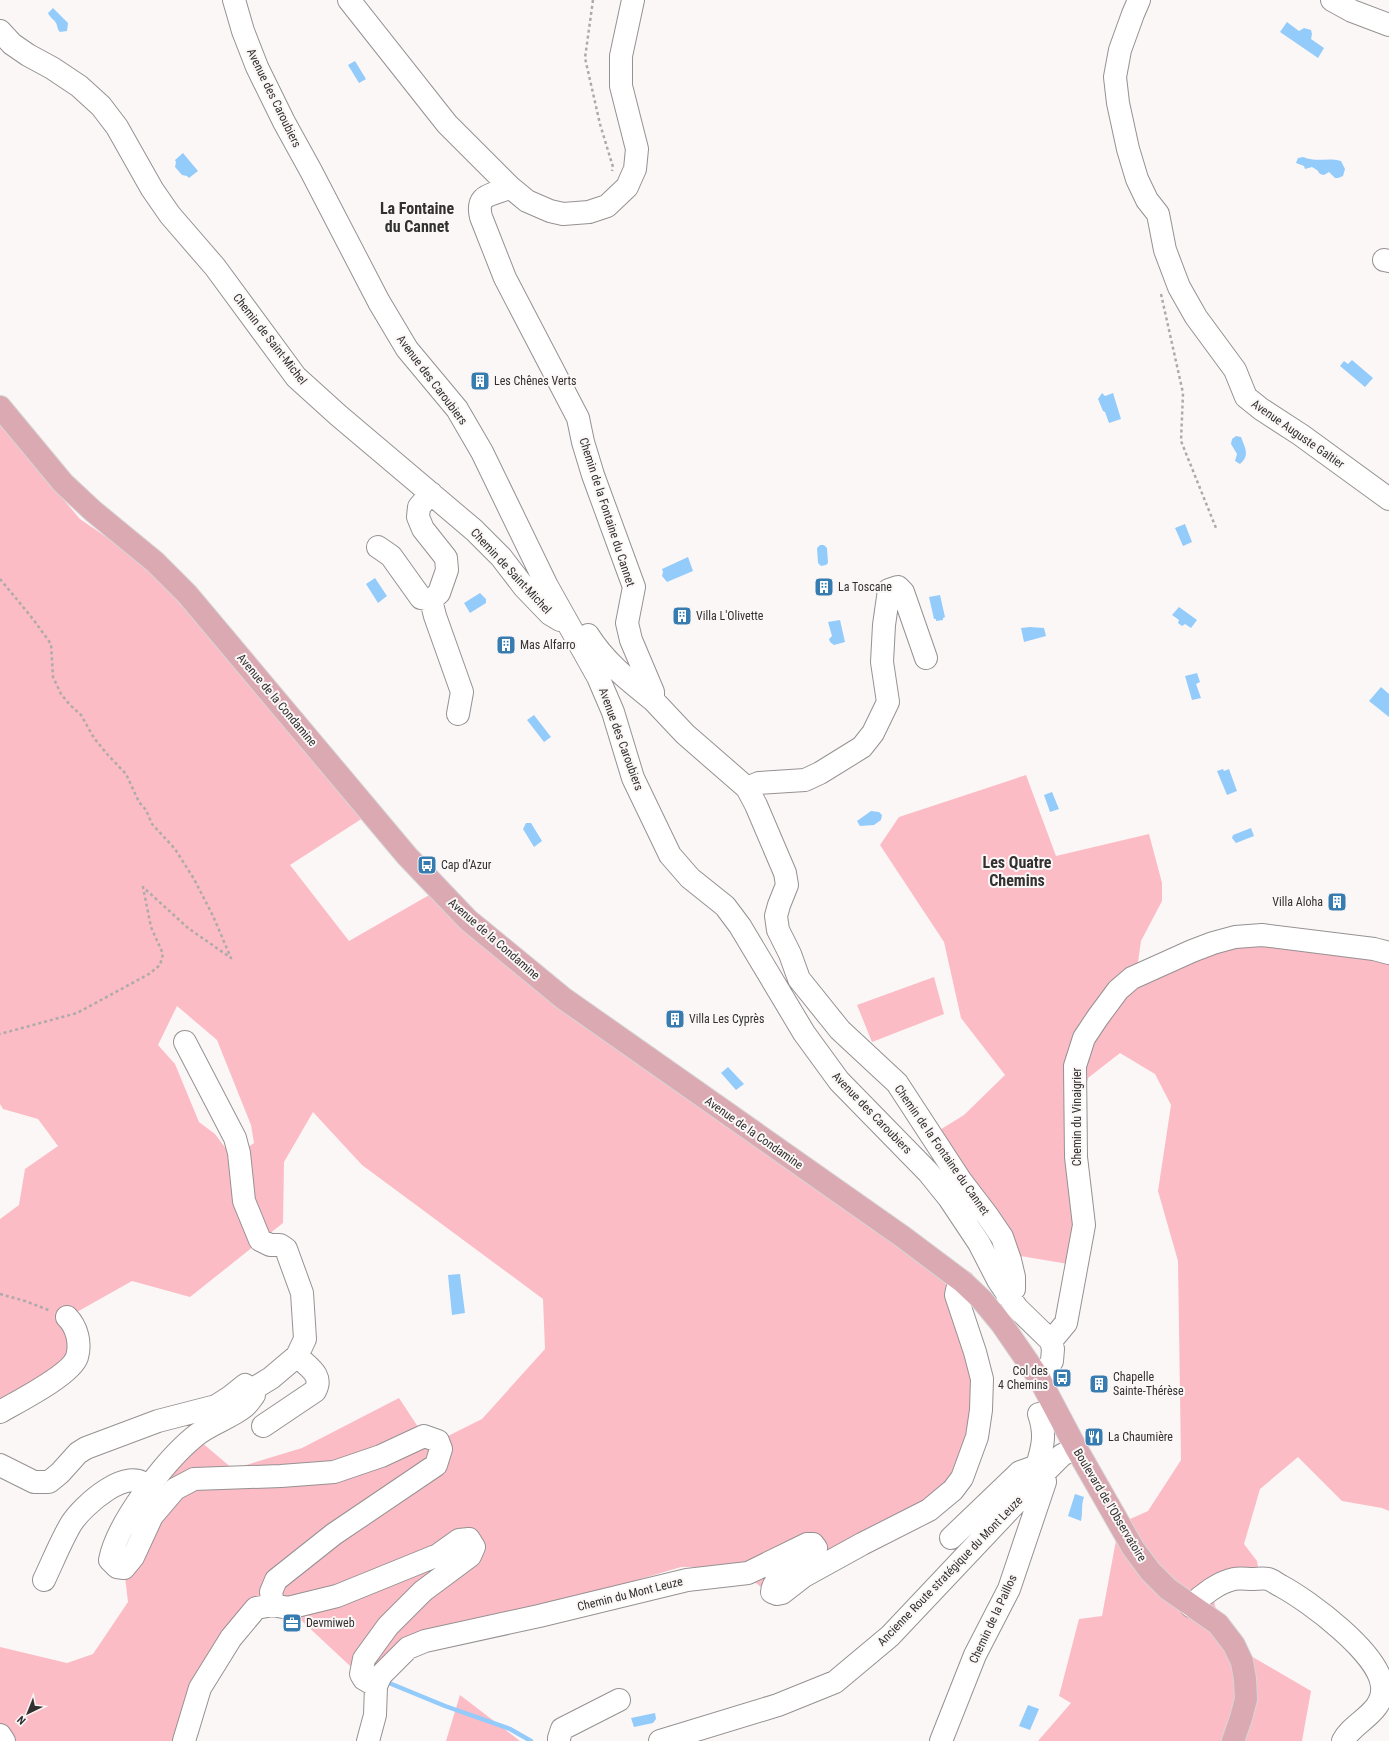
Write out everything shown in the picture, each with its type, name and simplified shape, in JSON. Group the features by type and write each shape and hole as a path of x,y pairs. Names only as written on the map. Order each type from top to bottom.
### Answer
{"main road":[{"name":"Avenue de la Condamine","path":"0,407 63,483 93,511 155,562 187,594 407,856 468,920 563,998 903,1237 963,1282 1001,1323 1039,1378"},
{"name":"Boulevard de l'Observatoire","path":"1039,1378 1076,1448 1133,1548 1150,1571 1168,1589 1218,1624 1234,1645 1242,1662 1246,1699 1233,1741"}],"street":[{"name":"Avenue des Caroubiers","path":"234,0 243,31 257,67 284,122 379,302 407,349 457,409 482,452 547,586 598,677 613,712 633,778 670,855 690,878 725,906 740,926 804,1033 839,1081 928,1172 949,1198 979,1244 1007,1295 1016,1308 1051,1341"},
{"path":"349,0 447,124 510,187 527,201 550,211 563,214 589,212 607,206 627,187 635,169 637,149 621,86 620,56 633,0"},
{"name":"Avenue Auguste Galtier","path":"1139,0 1132,14 1120,50 1115,77 1118,103 1128,149 1137,179 1147,200 1158,214 1165,250 1179,287 1196,317 1235,370 1246,397 1389,499"},
{"path":"1332,0 1352,11 1389,25"},
{"name":"Chemin de Saint-Michel","path":"0,31 12,44 28,55 52,68 78,86 101,106 117,127 156,196 170,215 215,267 296,377 338,415 474,530 501,558 524,587 550,614 568,624 575,625 586,633 598,651 617,672 653,700"},
{"name":"Chemin de la Fontaine du Cannet","path":"510,187 485,196 481,200 478,207 505,278 578,418 593,476 634,586 627,623 631,640 653,692 653,700 684,734 747,788 756,805 784,874 787,885 776,916 778,930 800,979 840,1030 897,1084 961,1181 1002,1237 1014,1277 1014,1289 1007,1295"},
{"path":"431,493 419,507 418,517 423,529 446,558 447,570 439,593 431,600"},
{"path":"378,547 391,556 420,598 431,600"},
{"path":"747,788 759,783 805,780 815,776 862,747 873,732 888,702 882,662 884,625 889,590 898,587 904,592 926,658"},
{"path":"431,600 435,616 462,692 458,714"},
{"name":"Chemin du Vinaigrier","path":"1051,1341 1066,1323 1084,1225 1076,1157 1075,1066 1084,1038 1118,990 1132,978 1192,951 1213,943 1235,938 1262,935 1374,949 1389,953"},
{"path":"185,1042 235,1138 239,1154 244,1201 260,1240 270,1245 280,1245 286,1249 302,1293 305,1339 297,1356 271,1378 252,1389"},
{"name":"Chemin du Mont Leuze","path":"376,1686 381,1675 408,1648 425,1641 539,1616 687,1580 748,1573 807,1544 813,1544 816,1548 813,1555 777,1580 772,1587 772,1592 777,1594 782,1593 804,1576 862,1544 929,1510 953,1490 962,1478 977,1437 982,1410 982,1379 975,1352 956,1295 957,1290 963,1282"},
{"path":"0,1412 51,1382 69,1368 77,1358 79,1339 73,1323 67,1317"},
{"path":"1039,1378 1045,1373 1052,1361 1053,1349 1051,1341"},
{"path":"263,1426 315,1391 318,1384 318,1376 297,1356"},
{"path":"0,1465 34,1482 49,1482 60,1473 78,1453 86,1448 158,1421 216,1406 245,1385 252,1389 254,1395 244,1407 194,1436 159,1474 137,1503 112,1547 110,1560 117,1567 124,1568 133,1557 152,1516 175,1489 194,1478 273,1476 334,1472 381,1456 424,1436 438,1441 441,1449 436,1465 334,1534 276,1580 271,1592 273,1605"},
{"name":"Chemin de la Paillos","path":"941,1741 975,1655 1009,1589 1045,1482 1040,1469 1043,1445 1043,1428 1039,1414"},
{"name":"Ancienne Route stratégique du Mont Leuze","path":"660,1741 778,1705 835,1682 890,1636 1040,1469 1076,1448"},
{"path":"951,1538 1020,1472 1040,1469"},
{"path":"44,1580 72,1522 89,1503 118,1482 135,1480 144,1482 148,1488"},
{"path":"184,1741 200,1688 231,1638 256,1608 273,1605 288,1608 337,1596 438,1555 459,1540 469,1540 474,1547 470,1556 423,1591 388,1626 364,1659 361,1674 364,1679 376,1686 375,1715 368,1741"},
{"path":"1191,1606 1206,1592 1234,1579 1268,1579 1301,1597 1358,1645 1376,1668 1383,1687 1379,1702 1368,1716 1345,1736 1343,1741"},
{"path":"560,1741 559,1738 562,1729 619,1700"},
{"path":"0,1735 4,1741"}],"path":[{"path":"593,0 585,58 600,124 613,167 612,175"},
{"path":"1159,288 1183,393 1181,441 1216,528"},
{"path":"0,579 33,619 51,644 53,677 62,694 70,705 81,715 94,738 126,774 139,802 146,810 152,824 175,849 194,879 213,916 231,958 188,928 143,887 151,927 163,954 160,965 149,974 77,1013 0,1034"},
{"path":"0,1294 25,1301 67,1317"}],"shaded area":[{"path":"0,425 80,519 125,550 161,582 366,816 290,865 349,941 431,894 491,953 531,986 945,1280 950,1302 973,1353 974,1410 950,1488 769,1594 737,1567 681,1567 408,1648 364,1679 288,1608 273,1605 231,1638 185,1741 0,1741 0,1647 67,1663 93,1654 128,1602 124,1568 110,1560 194,1436 233,1469 302,1448 399,1398 424,1436 438,1441 482,1419 545,1349 543,1299 362,1165 313,1112 284,1162 283,1223 190,1297 132,1281 68,1317 77,1358 0,1412 0,1219 19,1205 25,1169 58,1146 38,1119 3,1109 0,1104","holes":["177,1006 217,1040 251,1125 254,1143 233,1158 215,1134 199,1122 175,1064 158,1045"]},
{"path":"1026,775 1056,856 1149,834 1162,883 1162,901 1141,941 1137,982 1247,940 1389,960 1389,1511 1382,1508 1342,1501 1298,1457 1260,1489 1244,1544 1257,1561 1259,1573 1213,1598 1216,1609 1230,1623 1251,1656 1311,1691 1302,1741 1038,1741 1071,1703 1059,1696 1079,1619 1102,1616 1119,1524 1148,1511 1181,1460 1178,1261 1158,1191 1171,1105 1155,1074 1120,1053 1088,1078 1070,1156 1078,1223 1068,1264 1015,1255 930,1136 964,1115 1005,1075 961,1018 944,942 880,845 899,817"},
{"path":"934,977 944,1014 872,1042 857,1005"},
{"path":"460,1695 520,1741 446,1741"}],"water":[{"path":"53,8 68,23 67,31 60,32 58,30 57,24 48,13"},
{"path":"1287,22 1299,31 1304,28 1311,30 1311,39 1324,48 1318,58 1280,32"},
{"path":"355,61 366,79 359,83 348,65"},
{"path":"183,153 198,171 189,178 182,175 175,167 175,160"},
{"path":"1303,157 1314,160 1341,161 1345,169 1343,176 1335,178 1329,172 1324,175 1320,174 1312,167 1305,169 1304,166 1296,163 1298,158"},
{"path":"1352,360 1373,378 1365,387 1340,366 1344,361 1348,364"},
{"path":"1102,393 1105,396 1113,393 1121,419 1109,423 1098,399"},
{"path":"1236,436 1241,437 1246,450 1245,457 1240,464 1235,461 1237,454 1231,444 1232,439"},
{"path":"1185,524 1192,542 1183,546 1175,528"},
{"path":"820,545 824,545 827,548 828,563 821,566 818,563 817,548"},
{"path":"688,557 693,571 667,582 662,576 662,569"},
{"path":"375,578 387,596 378,603 366,584"},
{"path":"480,593 486,599 486,603 470,613 464,603"},
{"path":"940,595 945,617 943,620 936,621 936,619 934,619 929,597"},
{"path":"1179,607 1197,620 1191,628 1185,624 1182,626 1178,623 1179,620 1172,615"},
{"path":"840,620 845,642 834,645 829,639 832,636 828,622"},
{"path":"1021,628 1044,628 1046,636 1024,642"},
{"path":"1197,673 1200,682 1196,684 1201,698 1192,700 1185,676"},
{"path":"1381,687 1389,694 1389,717 1369,701"},
{"path":"534,715 551,737 544,742 527,720"},
{"path":"1223,769 1224,771 1229,769 1237,791 1227,795 1217,771"},
{"path":"1052,792 1059,809 1050,812 1044,795"},
{"path":"871,811 879,812 882,815 881,820 874,825 860,826 857,821"},
{"path":"526,823 531,823 542,841 534,847 523,829"},
{"path":"1251,828 1254,836 1236,843 1232,838 1233,835"},
{"path":"728,1067 744,1084 736,1090 721,1073"},
{"path":"460,1274 465,1313 452,1315 448,1275"},
{"path":"1075,1494 1084,1497 1081,1521 1068,1516"},
{"path":"1028,1705 1039,1709 1030,1730 1019,1726"},
{"path":"655,1713 656,1719 653,1723 634,1727 631,1718"}],"waterway":[{"path":"389,1683 445,1706 510,1729 531,1741"}],"place":[{"name":"Les Chênes Verts","path":"480,381"},
{"name":"La Toscane","path":"824,587"},
{"name":"Villa L'Olivette","path":"682,616"},
{"name":"Mas Alfarro","path":"506,645"},
{"name":"Cap d’Azur","path":"427,865"},
{"name":"Villa Aloha","path":"1337,902"},
{"name":"Villa Les Cyprès","path":"675,1019"},
{"name":"Col des 4 Chemins","path":"1062,1378"},
{"name":"Chapelle Sainte-Thérèse","path":"1099,1384"},
{"name":"La Chaumière","path":"1094,1437"},
{"name":"Devmiweb","path":"292,1623"}],"district":[{"name":"La Fontaine du Cannet","path":"417,217"},
{"name":"Les Quatre Chemins","path":"1017,871"}]}
